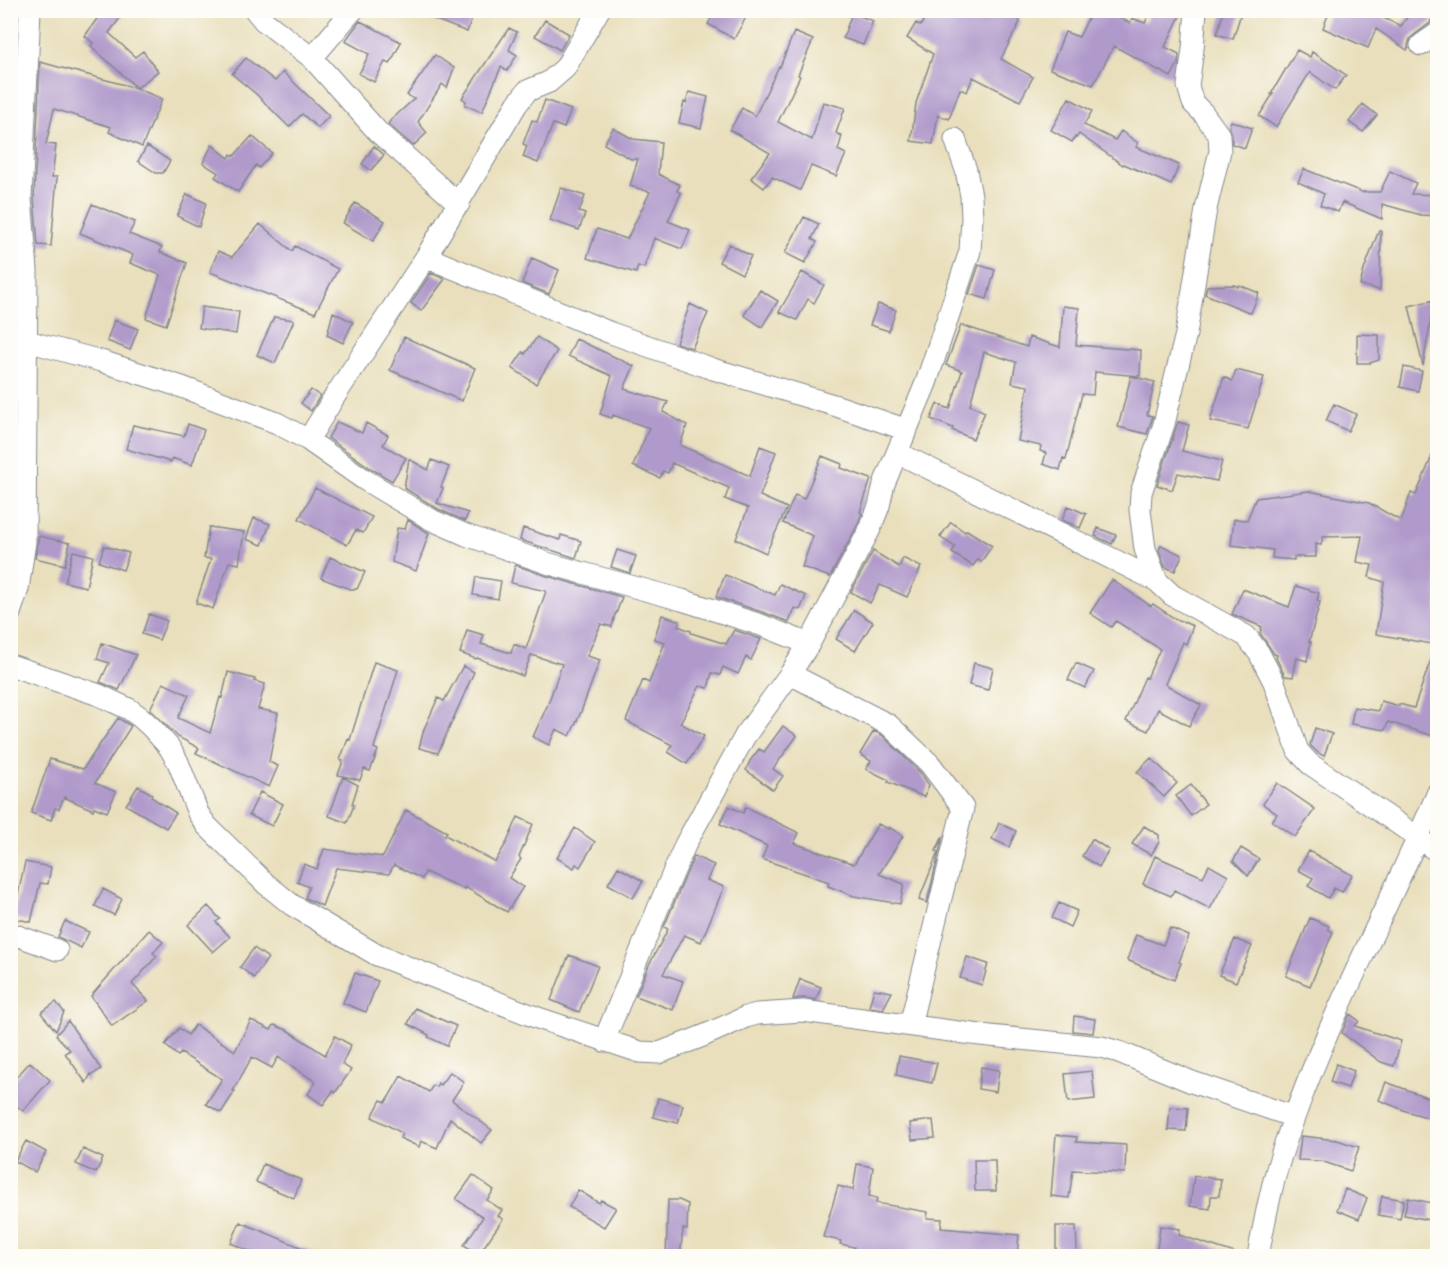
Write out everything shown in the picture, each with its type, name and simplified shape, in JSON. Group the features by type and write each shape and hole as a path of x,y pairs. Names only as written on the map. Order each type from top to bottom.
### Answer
{"street":[{"path":"10,613 18,589 26,542 27,341 19,276 30,10"},
{"path":"255,10 264,21 312,58 378,132 459,204"},
{"path":"312,58 354,10"},
{"path":"308,440 459,204 517,104 527,91 549,82 565,68 598,10"},
{"path":"1157,581 1145,549 1140,510 1141,493 1164,424 1179,362 1206,209 1220,151 1219,135 1193,103 1188,86 1196,10"},
{"path":"604,1041 686,843 745,736 809,644 870,529 879,506 884,484 930,372 970,251 971,196 966,170 955,139"},
{"path":"426,257 611,333 713,369 837,406 907,430"},
{"path":"27,341 101,361 182,387 277,423 308,440 365,480 413,509 466,535 550,564 682,600 762,625 809,644"},
{"path":"898,453 1157,581 1172,595 1246,636 1259,653 1274,682 1298,751 1310,764 1437,852"},
{"path":"10,665 99,695 129,709 140,717 169,747 178,762 198,813 206,825 266,884 292,905 377,955 527,1014 640,1052 659,1053 746,1017 788,1011 803,1011 980,1035 1102,1047 1192,1082 1294,1117"},
{"path":"790,674 889,725 930,764 963,808 910,1025"},
{"path":"1258,1257 1279,1161 1312,1070 1437,792"},
{"path":"10,933 57,950"}],"building":[{"path":"103,10 126,10 109,33 135,57 143,51 158,71 137,88 91,46 93,43 85,36"},
{"path":"415,10 475,10 467,32 415,12"},
{"path":"716,10 750,10 734,39 708,24"},
{"path":"928,10 1015,10 1020,22 1001,59 1033,77 1020,101 973,77 967,92 960,89 949,119 938,115 933,144 911,141 916,103 933,54 907,38 916,23 921,26"},
{"path":"1092,10 1105,10 1130,23 1132,18 1145,23 1151,10 1183,10 1165,47 1179,54 1178,64 1171,77 1114,46 1093,85 1050,69 1065,32 1079,37"},
{"path":"1224,10 1242,10 1233,39 1217,34"},
{"path":"1330,10 1366,10 1401,26 1412,10 1435,10 1430,23 1410,39 1407,50 1376,29 1368,48 1323,28"},
{"path":"852,13 873,21 863,45 843,38"},
{"path":"545,20 569,34 560,50 535,36"},
{"path":"360,21 401,42 390,64 385,62 374,82 359,74 369,54 345,41"},
{"path":"509,28 517,32 509,50 517,55 507,71 501,67 482,112 465,105 466,101 462,98"},
{"path":"794,32 813,40 798,75 800,76 778,122 812,140 823,102 845,108 836,133 842,136 838,150 846,154 836,176 811,166 800,190 772,177 764,188 751,178 770,153 730,130 742,108 755,116 780,67"},
{"path":"1297,50 1310,57 1312,52 1346,75 1335,90 1310,72 1276,127 1259,116"},
{"path":"435,55 454,68 447,88 442,84 418,122 427,133 413,146 388,124 414,99 407,95"},
{"path":"246,58 275,81 283,72 329,116 318,128 302,114 289,127 232,74"},
{"path":"40,62 136,88 162,99 142,147 109,132 111,127 54,109 46,144 56,145 52,177 57,177 51,246 38,245 34,198"},
{"path":"689,92 708,97 701,128 679,123"},
{"path":"1069,98 1092,111 1084,125 1115,140 1121,131 1138,143 1136,147 1179,165 1171,185 1123,165 1079,134 1072,142 1051,130"},
{"path":"545,100 571,110 564,128 553,124 538,163 523,157 527,146 523,144 532,120 537,122"},
{"path":"1363,104 1377,115 1363,132 1349,122"},
{"path":"1231,121 1252,128 1245,148 1232,144 1229,127"},
{"path":"613,128 633,139 661,142 658,174 680,185 677,191 681,193 668,221 690,230 682,249 654,238 644,268 638,266 636,273 587,258 597,229 627,239 650,192 630,186 638,159 631,159 604,144"},
{"path":"252,136 272,153 259,168 256,165 238,192 215,177 218,173 203,163 212,145 229,158 231,154 234,156"},
{"path":"147,146 170,161 163,173 156,173 138,161"},
{"path":"374,146 384,155 371,170 362,164"},
{"path":"1304,169 1364,193 1380,192 1390,171 1416,183 1411,194 1437,195 1437,216 1421,215 1382,204 1382,219 1342,202 1338,212 1320,205 1324,194 1298,182"},
{"path":"561,188 585,196 579,212 585,214 579,230 550,220"},
{"path":"187,194 206,203 199,227 177,216"},
{"path":"355,203 385,221 373,241 343,223"},
{"path":"92,204 135,222 129,234 162,247 160,252 187,263 166,325 146,318 160,275 130,263 133,255 80,233"},
{"path":"804,217 819,224 812,239 817,242 805,263 785,253"},
{"path":"260,224 292,251 295,246 338,269 315,313 210,272 218,251 232,257"},
{"path":"1379,230 1381,230 1380,290 1360,285"},
{"path":"729,244 751,256 742,274 719,262"},
{"path":"532,258 559,270 549,294 522,283"},
{"path":"979,265 995,270 987,299 969,294"},
{"path":"802,272 824,285 814,303 808,299 797,320 779,312"},
{"path":"431,273 445,279 421,311 411,303"},
{"path":"1234,285 1259,293 1251,313 1205,294 1207,286"},
{"path":"760,290 778,301 762,327 744,315"},
{"path":"1434,300 1423,366 1409,306"},
{"path":"690,304 708,313 692,348 676,343"},
{"path":"878,304 896,310 889,331 870,325"},
{"path":"1063,306 1079,308 1076,345 1141,350 1140,376 1095,372 1093,395 1082,394 1066,459 1063,458 1060,470 1043,464 1046,453 1040,451 1041,446 1018,441 1028,386 1012,383 1016,362 984,352 970,405 985,412 973,439 931,419 937,404 950,409 962,371 946,365 961,325 1027,347 1029,337 1060,347"},
{"path":"202,307 239,312 236,334 199,328"},
{"path":"333,312 353,322 343,343 327,335"},
{"path":"274,317 294,320 275,363 257,355"},
{"path":"114,320 138,329 130,350 107,341"},
{"path":"1357,334 1379,335 1379,360 1357,363"},
{"path":"404,337 475,368 462,401 390,370"},
{"path":"537,337 557,351 536,384 512,368"},
{"path":"576,339 634,366 624,389 668,402 663,412 687,425 680,445 750,476 760,446 776,452 760,496 787,508 766,553 736,539 748,508 725,499 729,488 672,463 668,473 663,471 660,478 633,466 649,428 613,415 612,418 600,414 612,376 568,356"},
{"path":"1404,367 1422,371 1418,391 1400,387"},
{"path":"1236,370 1264,377 1248,429 1210,421 1224,377 1232,381"},
{"path":"1131,376 1155,382 1147,415 1153,416 1147,434 1118,427"},
{"path":"311,390 320,396 311,411 301,403"},
{"path":"1334,404 1356,414 1348,431 1326,421"},
{"path":"337,422 362,433 366,423 388,435 383,445 406,458 392,481 328,438"},
{"path":"1178,422 1189,425 1182,451 1222,461 1217,481 1178,473 1172,490 1157,485"},
{"path":"188,424 204,430 192,465 172,458 171,462 126,449 133,425 184,436"},
{"path":"1437,444 1437,645 1376,634 1384,582 1369,577 1372,565 1357,562 1362,536 1323,537 1321,545 1316,544 1316,557 1294,557 1294,560 1272,558 1273,550 1231,545 1234,519 1247,520 1256,498 1309,491 1369,503 1401,521 1411,493 1416,495"},
{"path":"822,456 842,464 841,468 871,479 858,524 830,577 802,567 813,536 783,523 795,495 804,499"},
{"path":"409,459 428,470 432,460 449,467 437,503 468,513 465,521 438,509 404,488"},
{"path":"315,488 372,517 363,533 356,530 347,545 299,519"},
{"path":"1068,506 1086,514 1080,528 1062,520"},
{"path":"254,518 270,524 262,545 246,539"},
{"path":"408,520 429,533 416,571 392,562 397,528 405,529"},
{"path":"951,522 992,546 981,562 978,559 973,566 952,553 955,547 940,537"},
{"path":"209,527 244,532 239,564 229,562 213,609 196,603 211,559 204,558"},
{"path":"523,528 560,540 561,535 581,541 576,558 520,540"},
{"path":"1098,528 1116,535 1112,544 1095,536"},
{"path":"39,536 70,543 65,565 35,558"},
{"path":"1161,545 1182,555 1175,571 1165,567 1159,550"},
{"path":"104,546 129,553 123,570 99,562"},
{"path":"617,550 636,556 630,573 611,567"},
{"path":"73,551 93,556 86,587 65,582"},
{"path":"873,551 899,567 903,558 921,567 907,597 880,585 870,603 851,592"},
{"path":"330,557 365,572 357,589 350,589 321,578"},
{"path":"515,565 622,597 612,627 601,624 587,656 600,660 570,736 556,729 549,745 533,737 562,664 531,655 523,676 460,653 467,630 484,635 481,644 511,653 514,644 526,649 546,591 511,583"},
{"path":"725,575 775,595 780,584 806,596 800,610 795,608 789,622 716,597"},
{"path":"476,577 501,581 498,599 473,595"},
{"path":"1112,580 1151,606 1153,604 1174,618 1193,626 1186,644 1183,642 1165,684 1201,705 1189,726 1158,709 1148,731 1126,721 1160,649 1116,621 1111,627 1090,613"},
{"path":"1296,586 1319,593 1317,600 1320,602 1309,642 1311,642 1307,661 1297,658 1293,677 1285,676 1276,658 1277,655 1260,633 1262,627 1232,614 1243,589 1289,607"},
{"path":"854,610 873,622 855,651 836,639"},
{"path":"149,614 167,621 159,640 142,634"},
{"path":"662,615 680,621 678,626 691,633 726,644 734,630 761,639 751,660 746,657 738,674 723,667 720,675 712,673 708,688 700,686 680,723 704,736 687,764 668,752 672,745 626,721 643,680 649,683 665,642 654,639"},
{"path":"102,643 136,655 119,690 100,682 109,663 97,659"},
{"path":"1435,648 1437,648 1437,737 1388,722 1385,730 1351,724 1354,707 1378,711 1381,701 1414,708"},
{"path":"374,662 398,670 374,748 378,750 370,771 364,769 360,780 338,775 343,761 340,760 348,739 350,740"},
{"path":"974,663 993,668 988,690 969,685"},
{"path":"1076,663 1094,671 1085,688 1068,680"},
{"path":"463,666 474,672 438,753 419,748 424,729 438,698 444,701"},
{"path":"228,672 265,684 258,709 278,713 269,762 278,766 269,787 196,753 199,748 178,737 150,709 163,683 189,695 178,718 210,733"},
{"path":"118,718 131,726 95,783 116,792 107,812 94,807 93,810 64,797 59,809 55,808 51,820 31,813 50,759 83,769"},
{"path":"783,726 797,736 773,769 783,776 773,790 746,770 759,749 764,752"},
{"path":"1315,728 1332,734 1324,756 1310,745"},
{"path":"874,731 882,735 920,772 929,785 924,797 888,782 889,780 866,769 871,761 860,754"},
{"path":"1151,758 1177,783 1164,797 1137,772"},
{"path":"343,777 358,785 347,823 329,816"},
{"path":"1277,783 1315,809 1295,837 1272,821 1277,814 1263,804"},
{"path":"1191,785 1206,804 1191,816 1176,796"},
{"path":"138,786 176,813 166,828 126,805"},
{"path":"260,792 283,804 272,826 249,815"},
{"path":"729,806 743,813 746,807 799,833 794,843 854,864 878,824 888,829 889,827 903,836 879,874 904,884 900,904 854,896 828,886 829,882 762,859 767,846 720,824"},
{"path":"406,810 447,832 445,835 495,862 518,817 533,824 519,857 521,859 509,878 523,887 507,912 465,887 464,889 425,872 422,879 394,865 389,874 336,868 322,906 305,898 309,887 297,882 304,864 317,869 324,849 383,857"},
{"path":"999,823 1016,831 1009,847 992,839"},
{"path":"1144,826 1159,835 1159,842 1151,855 1132,844"},
{"path":"575,828 595,842 580,867 576,864 574,868 557,858"},
{"path":"943,836 927,903 919,900"},
{"path":"1092,839 1109,850 1099,867 1082,856"},
{"path":"1241,848 1259,859 1248,876 1233,861"},
{"path":"1309,851 1352,875 1342,892 1334,888 1328,898 1308,886 1313,878 1298,870"},
{"path":"694,856 714,865 707,880 724,887 701,942 684,935 663,974 683,981 673,1010 636,996 668,929 664,927"},
{"path":"1155,856 1203,877 1209,865 1228,876 1210,909 1174,890 1171,896 1143,884"},
{"path":"25,862 51,867 48,884 40,883 31,922 13,918"},
{"path":"618,867 643,881 633,898 608,884"},
{"path":"103,889 122,899 114,915 95,906"},
{"path":"1059,903 1077,911 1070,927 1052,918"},
{"path":"208,906 220,919 216,922 230,937 213,952 188,925"},
{"path":"1310,918 1329,926 1328,929 1333,932 1310,986 1286,976"},
{"path":"65,921 89,932 81,948 58,937"},
{"path":"1170,928 1189,936 1174,980 1127,960 1136,935 1163,945"},
{"path":"149,930 163,942 153,953 157,956 132,984 148,1001 112,1026 91,996"},
{"path":"1235,939 1252,946 1236,982 1219,975"},
{"path":"254,948 268,958 254,978 240,967"},
{"path":"569,955 598,966 579,1012 551,1000"},
{"path":"967,957 988,964 982,985 960,978"},
{"path":"355,973 378,981 366,1012 343,1003"},
{"path":"800,979 821,987 816,1000 793,999"},
{"path":"874,989 892,992 883,1009 869,1007"},
{"path":"56,1002 64,1012 56,1031 41,1013"},
{"path":"415,1008 456,1026 447,1046 408,1024"},
{"path":"1350,1014 1359,1021 1355,1026 1401,1041 1394,1066 1381,1062 1342,1033"},
{"path":"1074,1016 1095,1019 1093,1033 1073,1031"},
{"path":"251,1020 271,1030 274,1025 287,1030 325,1055 335,1036 351,1045 342,1064 351,1070 335,1093 333,1091 323,1105 308,1094 316,1082 278,1057 272,1068 252,1057 221,1113 206,1104 222,1079 181,1053 178,1056 165,1045 179,1028 188,1035 195,1025 235,1051"},
{"path":"68,1021 101,1069 91,1074 86,1083 65,1053 70,1050 56,1035"},
{"path":"899,1056 937,1063 932,1083 896,1075"},
{"path":"30,1062 50,1080 23,1111 10,1100 10,1084"},
{"path":"1336,1064 1354,1071 1348,1088 1330,1082"},
{"path":"981,1067 999,1070 996,1092 978,1089"},
{"path":"1092,1071 1095,1099 1068,1102 1065,1074"},
{"path":"450,1072 464,1082 452,1100 492,1130 481,1143 450,1118 437,1148 421,1141 419,1147 400,1138 402,1133 372,1117 381,1100 386,1102 401,1076 429,1092 433,1085 436,1087 438,1083 440,1085"},
{"path":"1386,1082 1437,1101 1433,1119 1379,1100"},
{"path":"658,1098 683,1105 678,1123 653,1117"},
{"path":"1170,1107 1188,1108 1186,1131 1168,1130"},
{"path":"933,1120 935,1138 912,1140 910,1123"},
{"path":"1056,1135 1077,1137 1076,1142 1126,1145 1125,1173 1073,1170 1069,1198 1051,1196"},
{"path":"1301,1136 1337,1140 1359,1147 1351,1171 1321,1161 1298,1160"},
{"path":"26,1141 46,1152 35,1172 15,1161"},
{"path":"83,1149 103,1158 96,1173 76,1164"},
{"path":"974,1160 995,1160 996,1191 975,1191"},
{"path":"263,1164 301,1180 294,1198 256,1182"},
{"path":"857,1164 873,1167 869,1196 877,1198 876,1203 928,1212 927,1218 942,1219 941,1228 1019,1235 1017,1255 992,1253 992,1257 852,1257 854,1247 823,1237 838,1186 853,1190"},
{"path":"473,1175 494,1190 487,1200 502,1210 498,1216 503,1219 479,1254 464,1245 483,1217 456,1199"},
{"path":"1194,1176 1221,1179 1219,1196 1211,1196 1210,1209 1190,1206"},
{"path":"1345,1189 1367,1198 1359,1219 1337,1210"},
{"path":"578,1190 599,1203 601,1200 616,1208 604,1227 569,1207"},
{"path":"1382,1196 1404,1200 1400,1219 1378,1215"},
{"path":"1408,1198 1432,1203 1429,1220 1404,1215"},
{"path":"668,1200 679,1200 688,1204 687,1230 683,1229 680,1257 666,1257"},
{"path":"240,1222 322,1257 263,1257 231,1243"},
{"path":"1056,1226 1076,1226 1077,1252 1056,1253"},
{"path":"1160,1226 1180,1229 1179,1235 1235,1253 1235,1257 1156,1257"}]}
